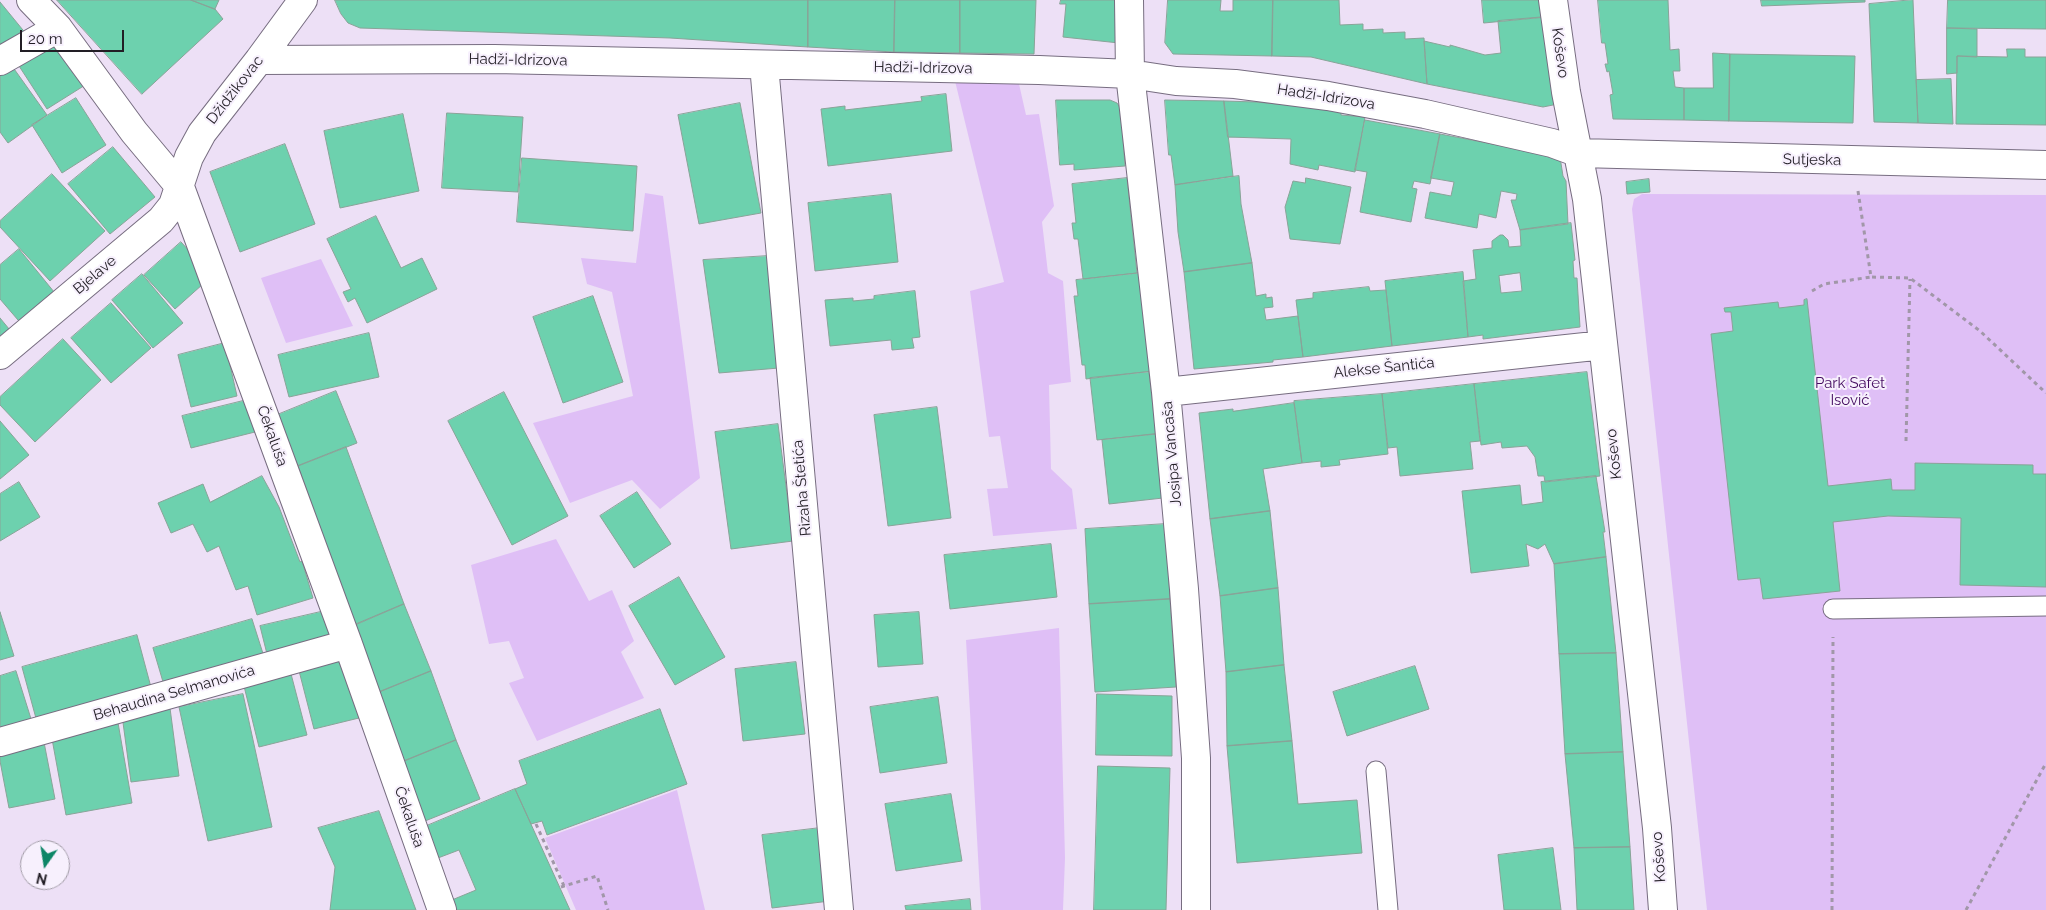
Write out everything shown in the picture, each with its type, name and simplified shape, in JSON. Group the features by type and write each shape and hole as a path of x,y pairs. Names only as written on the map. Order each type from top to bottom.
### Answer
{"street":[{"name":"Čekaluša","path":"31,0 58,28 134,132 180,187 348,644 442,910"},
{"name":"Džidžikovac","path":"180,187 189,157 202,133 303,0"},
{"name":"Josipa Vancaša","path":"1129,0 1130,74 1166,392 1184,589 1196,758 1196,910"},
{"name":"Koševo","path":"1553,0 1566,92 1587,199 1657,828 1663,910"},
{"path":"0,61 58,28"},
{"name":"Hadži-Idrizova","path":"259,60 494,59 1130,74 1176,81 1235,84 1328,96 1434,116 1552,143 1579,153"},
{"name":"Rizaha Štetića","path":"764,65 839,910"},
{"name":"Sutjeska","path":"1579,153 2046,166"},
{"name":"Bjelave","path":"0,355 161,220 173,204 180,187"},
{"name":"Alekse Šantića","path":"1166,392 1585,346 1602,346"},
{"name":"Behaudina Selmanovića","path":"0,742 348,644"}],"lane":[{"path":"1833,609 2046,606"},
{"path":"1376,771 1388,910"}],"path":[{"path":"1857,185 1871,277"},
{"path":"1812,291 1824,284 1871,277 1910,278 1980,331 2046,393"},
{"path":"1906,441 1910,278"},
{"path":"1832,910 1833,609"},
{"path":"1966,910 2046,763"},
{"path":"536,824 562,886 597,876 608,910"}],"green space":[{"path":"955,81 1019,84 1026,115 1039,114 1054,206 1042,222 1048,273 1063,281 1071,382 1049,385 1051,469 1072,489 1077,529 993,536 987,489 1008,488 1000,436 989,437 970,291 1004,282"},
{"path":"645,193 663,196 700,478 660,509 632,480 570,503 533,423 633,396 612,292 587,284 581,258 636,263"},
{"name":"Park Safet Isović","path":"1642,194 2046,195 2046,910 1707,910 1632,209 1634,199"},
{"path":"321,259 353,326 286,343 261,278"},
{"path":"556,539 589,601 612,590 634,641 621,652 644,698 537,741 509,683 524,678 509,641 489,644 471,565"},
{"path":"1059,628 1065,858 1063,910 981,910 966,640"},
{"path":"677,790 705,910 576,910 545,838"}],"building":[{"path":"57,0 191,0 215,9 223,19 142,94"},
{"path":"191,0 219,0 215,9"},
{"path":"335,0 808,0 808,47 670,38 360,28 348,23 341,14"},
{"path":"808,0 895,0 894,52 808,47"},
{"path":"895,0 960,0 960,53 894,52"},
{"path":"960,0 1036,0 1034,54 960,53"},
{"path":"1061,0 1123,0 1119,43 1063,37 1066,4 1060,4"},
{"path":"1168,0 1221,0 1220,11 1233,11 1233,0 1273,0 1272,56 1173,54 1165,43"},
{"path":"1273,0 1339,0 1340,25 1363,24 1363,30 1383,29 1383,33 1405,32 1405,39 1424,38 1427,84 1311,57 1272,56"},
{"path":"1482,0 1544,0 1546,17 1484,23"},
{"path":"1598,0 1668,0 1670,50 1679,49 1680,71 1673,71 1675,87 1684,88 1684,120 1613,119 1610,95 1613,94 1609,71 1607,72 1605,64 1608,64 1605,43 1602,43"},
{"path":"1761,0 1865,0 1865,2 1762,6"},
{"path":"1913,0 1918,123 1874,122 1869,4"},
{"path":"1948,0 2046,0 2046,29 1947,28"},
{"path":"0,2 27,35 0,57"},
{"path":"1546,17 1556,104 1543,107 1427,84 1424,41 1450,47 1450,45 1485,55 1501,53 1498,21"},
{"path":"1947,28 1977,29 1977,57 1957,56 1957,73 1947,74"},
{"path":"62,39 90,82 47,109 19,66"},
{"path":"2007,49 2025,49 2025,57 2046,57 2046,125 1956,124 1957,56 2007,57"},
{"path":"1713,53 1730,54 1729,121 1684,120 1684,88 1713,88"},
{"path":"1730,54 1855,56 1853,123 1729,121"},
{"path":"12,66 47,115 8,143 0,132 0,75"},
{"path":"1951,79 1953,124 1918,123 1916,80"},
{"path":"946,94 952,151 828,166 821,109 845,106 845,110 922,101 921,97"},
{"path":"76,98 106,145 62,173 32,125"},
{"path":"1056,100 1110,100 1117,103 1121,109 1125,166 1074,170 1074,164 1060,165"},
{"path":"1165,100 1224,101 1233,176 1175,185 1171,155 1169,155"},
{"path":"1224,101 1341,110 1341,115 1365,117 1355,172 1319,165 1318,170 1290,164 1291,139 1228,137"},
{"path":"740,103 761,213 699,224 678,115"},
{"path":"447,113 523,117 518,192 442,188"},
{"path":"403,114 419,191 340,208 324,131"},
{"path":"1365,120 1440,134 1430,184 1414,181 1412,188 1417,189 1411,222 1360,212 1367,172 1355,170"},
{"path":"1440,134 1560,157 1563,176 1566,181 1568,224 1520,230 1511,200 1516,200 1517,194 1501,191 1496,218 1479,214 1477,228 1425,218 1430,192 1451,196 1454,182 1431,178"},
{"path":"285,144 315,224 240,252 210,172"},
{"path":"113,147 155,197 110,234 68,184"},
{"path":"522,158 637,166 633,231 517,222"},
{"path":"52,174 105,231 50,281 0,227 0,221"},
{"path":"1239,176 1241,204 1252,263 1184,272 1178,232 1175,185"},
{"path":"1127,178 1137,273 1083,279 1078,239 1074,239 1072,223 1076,223 1072,184"},
{"path":"1306,178 1351,187 1340,244 1290,239 1285,207 1293,181 1305,183"},
{"path":"1649,179 1650,192 1627,194 1626,182"},
{"path":"891,194 898,262 815,271 808,203"},
{"path":"376,216 401,268 422,258 437,289 367,323 355,298 348,302 343,292 351,289 327,239"},
{"path":"1571,223 1575,260 1573,261 1574,278 1577,278 1580,327 1483,339 1483,335 1468,337 1463,281 1476,279 1473,250 1492,248 1492,241 1500,235 1503,235 1508,240 1509,247 1521,246 1520,230","holes":["1520,273 1522,291 1501,293 1499,276"]},
{"path":"181,242 212,276 175,309 144,275"},
{"path":"19,249 59,298 24,327 0,299 0,265"},
{"path":"768,256 779,368 719,373 703,260"},
{"path":"1252,263 1256,296 1266,294 1266,298 1272,297 1273,307 1264,308 1266,320 1298,316 1303,357 1273,360 1273,362 1194,369 1184,272"},
{"path":"1463,272 1468,337 1392,346 1385,281"},
{"path":"1141,273 1152,371 1086,379 1085,365 1082,365 1074,296 1078,296 1076,280"},
{"path":"142,274 183,323 153,348 112,300"},
{"path":"1369,287 1370,291 1386,290 1392,346 1303,357 1296,300 1313,298 1313,293"},
{"path":"915,291 920,337 912,338 914,348 892,350 891,340 830,346 825,300 853,298 853,301 874,299 874,296"},
{"path":"593,296 623,382 563,403 533,317"},
{"path":"1807,299 1828,486 1891,479 1892,490 1915,490 1915,463 2033,465 2033,474 2046,474 2046,587 1960,585 1961,518 1888,516 1833,522 1840,591 1763,599 1760,578 1738,580 1711,334 1733,331 1731,312 1725,312 1724,308 1778,302 1779,308 1804,305 1804,300"},
{"path":"111,303 151,348 111,383 71,338"},
{"path":"0,318 14,335 0,347"},
{"path":"369,333 379,377 289,397 278,355"},
{"path":"63,339 101,380 35,442 0,405 0,397"},
{"path":"225,343 237,396 191,407 178,355"},
{"path":"1149,372 1156,434 1097,440 1090,378"},
{"path":"1587,372 1600,476 1545,482 1544,476 1538,476 1535,457 1527,446 1502,448 1501,442 1481,445 1474,384"},
{"path":"1474,384 1480,441 1470,442 1473,469 1400,476 1397,447 1388,448 1382,394"},
{"path":"336,391 357,443 298,466 277,415"},
{"path":"504,392 568,516 512,545 448,421"},
{"path":"1382,394 1388,454 1339,460 1340,465 1321,467 1321,461 1302,463 1294,401"},
{"path":"247,400 255,432 191,448 182,416"},
{"path":"1294,403 1302,463 1263,469 1270,511 1210,519 1199,413 1233,409 1233,411"},
{"path":"937,407 951,518 888,526 874,415"},
{"path":"0,421 29,455 0,479"},
{"path":"778,424 793,541 731,549 715,432"},
{"path":"1156,434 1163,498 1109,504 1102,440"},
{"path":"346,447 404,604 355,625 298,466"},
{"path":"262,476 279,507 300,562 302,561 313,598 257,615 248,586 236,590 219,546 207,552 193,524 171,533 158,503 203,484 210,502"},
{"path":"1596,476 1605,532 1603,532 1606,557 1554,564 1545,544 1538,549 1526,544 1529,566 1471,573 1462,491 1520,485 1522,505 1543,502 1541,482"},
{"path":"19,482 40,517 0,541 0,494"},
{"path":"637,492 671,544 634,568 600,516"},
{"path":"1270,511 1278,588 1220,596 1210,519"},
{"path":"1166,524 1170,599 1089,604 1085,529"},
{"path":"1051,544 1057,597 950,609 944,555"},
{"path":"1606,557 1616,653 1559,654 1554,564"},
{"path":"679,577 725,657 675,685 629,606"},
{"path":"1278,588 1284,665 1226,672 1220,596"},
{"path":"1170,599 1176,687 1095,692 1089,604"},
{"path":"404,604 431,671 372,695 345,629"},
{"path":"329,610 337,641 268,658 260,626"},
{"path":"0,612 14,656 0,660"},
{"path":"919,612 923,664 878,667 874,615"},
{"path":"252,619 266,663 166,692 153,648"},
{"path":"137,635 152,691 37,722 22,667"},
{"path":"342,652 359,718 314,729 297,663"},
{"path":"1616,653 1623,752 1565,754 1559,654"},
{"path":"796,662 805,734 743,741 735,669"},
{"path":"1284,665 1292,741 1227,746 1226,672"},
{"path":"1415,666 1429,709 1347,736 1333,692"},
{"path":"290,670 307,735 259,747 243,682"},
{"path":"16,671 32,722 0,732 0,676"},
{"path":"431,671 456,740 397,764 372,695"},
{"path":"243,694 272,827 208,841 179,707"},
{"path":"1097,694 1172,696 1172,756 1096,755"},
{"path":"938,697 947,763 880,773 870,707"},
{"path":"170,708 179,776 131,782 122,715"},
{"path":"660,709 687,784 547,835 542,821 531,824 515,789 527,784 519,761"},
{"path":"117,717 132,803 66,815 50,728"},
{"path":"43,737 55,799 9,808 0,761 0,745"},
{"path":"456,740 480,799 420,823 397,764"},
{"path":"1292,741 1298,804 1357,800 1362,853 1237,863 1227,746"},
{"path":"1623,752 1630,847 1574,848 1565,754"},
{"path":"1098,766 1170,768 1166,910 1094,910"},
{"path":"515,789 570,910 451,910 447,902 476,890 459,850 430,861 417,830"},
{"path":"951,794 962,861 896,871 885,804"},
{"path":"379,811 416,910 330,910 335,867 318,828"},
{"path":"820,828 830,901 772,908 762,835"},
{"path":"1630,847 1634,910 1577,910 1574,848"},
{"path":"1553,848 1561,910 1504,910 1498,855"},
{"path":"970,899 971,910 906,910 905,906"}]}
